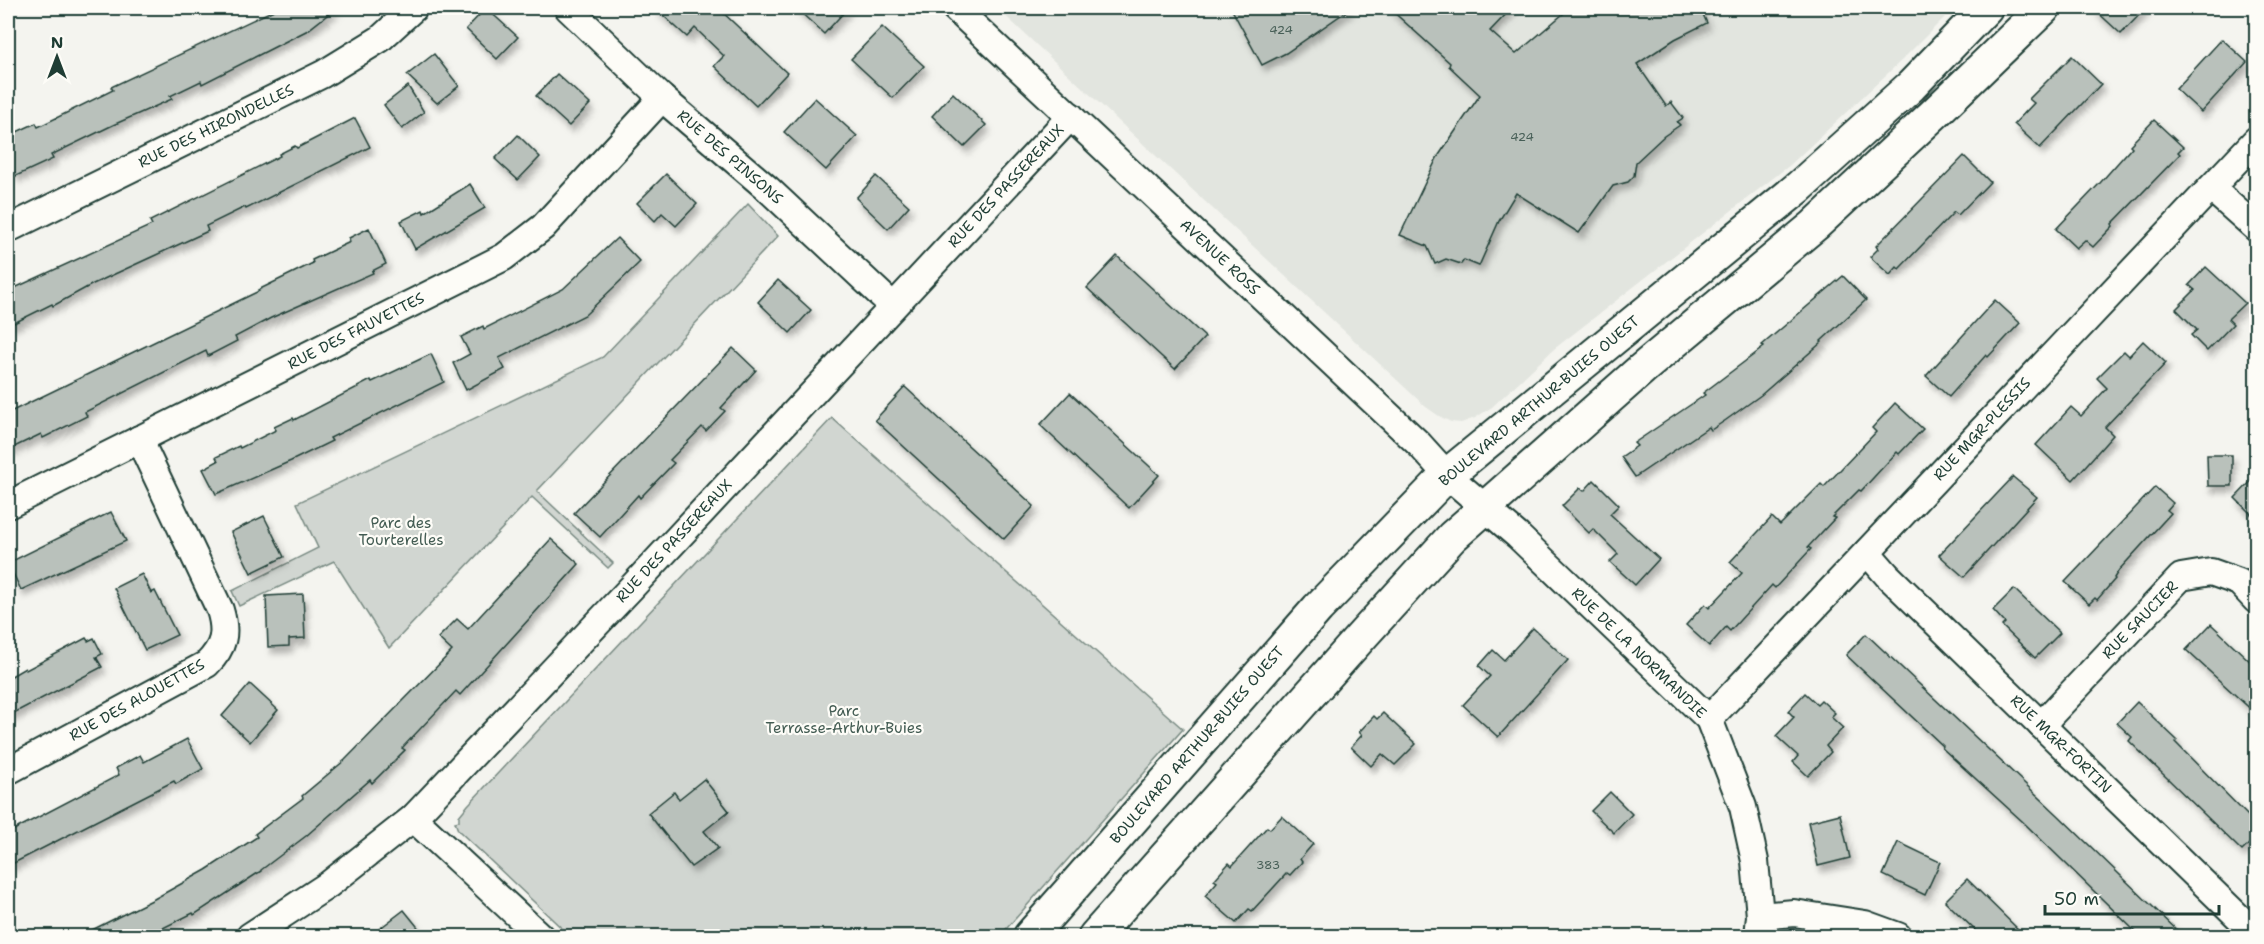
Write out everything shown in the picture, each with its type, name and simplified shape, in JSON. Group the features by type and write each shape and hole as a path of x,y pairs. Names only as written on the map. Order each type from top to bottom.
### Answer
{"street":[{"name":"RUE DES HIRONDELLES","path":"8,229 323,74 380,39 414,8"},
{"name":"RUE DES PINSONS","path":"568,8 662,98 768,189 893,306"},
{"name":"AVENUE ROSS","path":"955,8 1419,444 1447,475 1483,508"},
{"name":"BOULEVARD ARTHUR-BUIES OUEST","path":"1030,936 1318,608 1447,475 1799,187 1911,86 1986,8"},
{"path":"1095,936 1452,537 1642,369 1815,225 2044,8"},
{"name":"RUE DES FAUVETTES","path":"8,505 504,257 543,227 662,98"},
{"name":"RUE DES PASSEREAUX","path":"250,936 328,885 413,818 632,587 1071,116"},
{"name":"RUE MGR-PLESSIS","path":"1709,719 2256,140"},
{"path":"2211,188 2256,228"},
{"name":"RUE DES ALOUETTES","path":"8,771 207,664 219,652 225,627 220,610 139,439"},
{"name":"RUE DE LA NORMANDIE","path":"1483,508 1518,536 1709,719 1743,807 1755,861 1759,926"},
{"name":"RUE MGR-FORTIN","path":"1867,552 1887,575 2256,934"},
{"name":"RUE SAUCIER","path":"2041,725 2181,577 2211,572 2239,582 2256,600"},
{"path":"413,818 540,936"},
{"path":"1759,926 1794,913 1865,924 1898,936"}],"shaded area":[{"path":"997,8 1954,8 1790,165 1554,349 1492,407 1475,418 1461,423 1451,422 1426,407"}],"green space":[{"name":"Parc des Tourterelles","path":"748,204 778,236 537,491 613,563 608,568 532,497 389,648 334,561 239,606 232,591 318,548 297,503 603,357"},
{"name":"Parc Terrasse-Arthur-Buies","path":"832,418 1183,729 1000,936 570,936 458,830 455,822 459,821 459,816 468,805"}],"building":[{"path":"278,8 336,8 308,30 202,84 201,81 170,96 172,99 51,155 53,159 16,176 8,158 8,136 36,123 38,127 113,90 111,87"},
{"path":"486,8 518,37 497,59 466,29"},
{"path":"655,8 718,8 787,73 756,106 714,66 724,56 695,28 687,37"},
{"path":"796,8 848,8 824,34"},
{"path":"1231,8 1351,8 1286,53 1262,65"},
{"path":"1389,8 1512,8 1490,31 1516,54 1570,8 1700,8 1707,23 1675,39 1637,64 1666,106 1671,102 1683,118 1677,122 1680,125 1664,136 1636,162 1634,176 1628,182 1613,186 1579,233 1516,193 1499,221 1479,266 1464,260 1461,264 1446,259 1435,264 1427,246 1400,235 1437,158 1480,95 1449,66 1450,63"},
{"path":"2093,8 2146,8 2121,34"},
{"path":"882,27 924,66 893,98 851,59"},
{"path":"2222,39 2247,62 2201,112 2176,89"},
{"path":"434,54 459,86 437,103 407,75"},
{"path":"2072,56 2101,84 2040,148 2014,124 2034,103 2029,99"},
{"path":"557,74 590,104 569,126 536,96"},
{"path":"408,86 424,112 402,129 384,105"},
{"path":"953,93 986,125 964,147 932,116"},
{"path":"815,98 857,136 826,170 784,132"},
{"path":"355,118 370,147 246,209 245,207 206,226 208,231 8,326 8,291 152,225 150,221 280,156 279,154 295,146 297,148"},
{"path":"2154,120 2183,147 2178,152 2180,154 2112,224 2113,226 2093,247 2085,240 2076,248 2056,229 2100,183 2132,147 2130,145"},
{"path":"518,135 540,157 518,180 495,159"},
{"path":"1964,156 1990,182 1958,215 1954,212 1899,269 1897,267 1890,275 1870,257 1878,249 1876,246"},
{"path":"666,174 697,204 676,226 662,213 655,221 637,203"},
{"path":"876,176 909,206 888,229 856,198"},
{"path":"470,184 485,208 415,249 401,221 423,210 424,213"},
{"path":"369,228 386,264 372,271 373,273 271,318 235,337 237,341 208,356 206,351 85,412 87,416 43,438 41,434 8,450 8,413 259,291 313,263 312,260 350,242 349,238"},
{"path":"617,238 640,262 585,315 499,358 505,369 466,390 453,363 470,354 461,337 483,326 484,329 563,289"},
{"path":"1117,256 1205,337 1175,369 1087,288"},
{"path":"2206,267 2245,303 2228,319 2233,324 2207,351 2191,335 2197,330 2176,309 2195,290 2189,285"},
{"path":"1843,276 1866,300 1761,395 1711,430 1709,427 1635,477 1621,457 1637,446 1634,443 1705,395 1703,393 1764,347 1762,345"},
{"path":"778,280 811,310 790,333 758,302"},
{"path":"1995,300 2020,323 1988,357 1986,355 1949,397 1926,376"},
{"path":"2143,341 2166,363 2105,427 2113,435 2073,480 2036,445 2071,407 2081,416 2107,388 2097,378 2124,351 2129,356"},
{"path":"733,348 756,370 721,408 725,411 706,431 702,427 670,460 674,463 640,498 638,495 600,537 574,513"},
{"path":"431,354 444,382 330,438 332,441 216,494 203,469 218,461 216,457 239,446 240,448 276,430 274,427 293,418 294,420 371,380 372,382"},
{"path":"905,387 1034,506 1004,539 875,420"},
{"path":"1070,393 1159,475 1129,508 1040,425"},
{"path":"1895,403 1923,429 1832,517 1835,518 1808,547 1811,549 1775,588 1772,585 1730,631 1726,627 1709,646 1686,625 1705,604 1709,608 1742,573 1730,562 1772,517 1780,525 1821,484 1824,487 1876,432 1872,428"},
{"path":"2207,455 2232,455 2232,486 2208,486"},
{"path":"2256,476 2256,519 2235,498"},
{"path":"2013,477 2037,497 1964,577 1939,555"},
{"path":"1594,480 1619,505 1610,514 1659,559 1635,585 1610,562 1618,554 1593,529 1589,533 1562,506 1580,488 1584,491"},
{"path":"2155,487 2173,503 2167,510 2171,513 2119,570 2115,579 2097,600 2095,598 2089,604 2065,582"},
{"path":"111,512 126,541 21,590 8,563"},
{"path":"264,516 284,557 251,573 231,532"},
{"path":"551,539 579,564 460,695 456,691 402,748 405,750 372,783 370,780 306,836 261,871 194,915 193,913 147,936 80,936 206,870 257,837 255,834 303,798 302,796 345,760 452,651 438,638 457,619 468,629"},
{"path":"142,574 151,593 155,591 177,635 145,650 114,588"},
{"path":"2014,589 2060,633 2035,658 2002,626 2005,623 1993,610"},
{"path":"303,594 305,638 289,639 289,646 268,647 266,596"},
{"path":"2211,624 2256,667 2256,714 2186,650"},
{"path":"1533,628 1568,660 1498,737 1463,705 1490,676 1479,666 1493,650 1504,660"},
{"path":"1866,634 2183,936 2140,936 2022,821 1942,748 1943,746 1846,655"},
{"path":"86,638 88,641 94,638 102,654 96,657 102,667 8,716 8,678"},
{"path":"250,684 278,710 250,742 222,716"},
{"path":"1805,693 1817,704 1821,700 1835,713 1831,717 1843,728 1826,746 1831,752 1808,776 1793,762 1798,756 1776,736 1794,717 1788,711"},
{"path":"2137,702 2177,740 2175,742 2256,824 2256,837 2242,851 2129,741 2132,737 2117,723"},
{"path":"1383,713 1416,744 1395,765 1382,754 1371,766 1351,747 1362,735 1359,732 1374,716 1377,719"},
{"path":"187,739 203,769 176,784 174,781 8,866 8,833 119,775 116,768 140,755 144,762"},
{"path":"704,779 729,811 704,831 718,848 691,867 648,813 674,792 679,799"},
{"path":"1610,792 1632,814 1614,833 1591,811"},
{"path":"1840,814 1850,858 1818,866 1808,822"},
{"path":"1282,816 1313,844 1300,859 1302,862 1290,875 1287,873 1252,911 1249,909 1236,923 1205,896 1217,882 1214,880 1229,863 1232,866 1267,827 1270,829"},
{"path":"1898,842 1940,862 1925,895 1883,875"},
{"path":"1967,879 2025,936 1981,936 1945,901"},
{"path":"404,910 425,936 370,936"}]}
